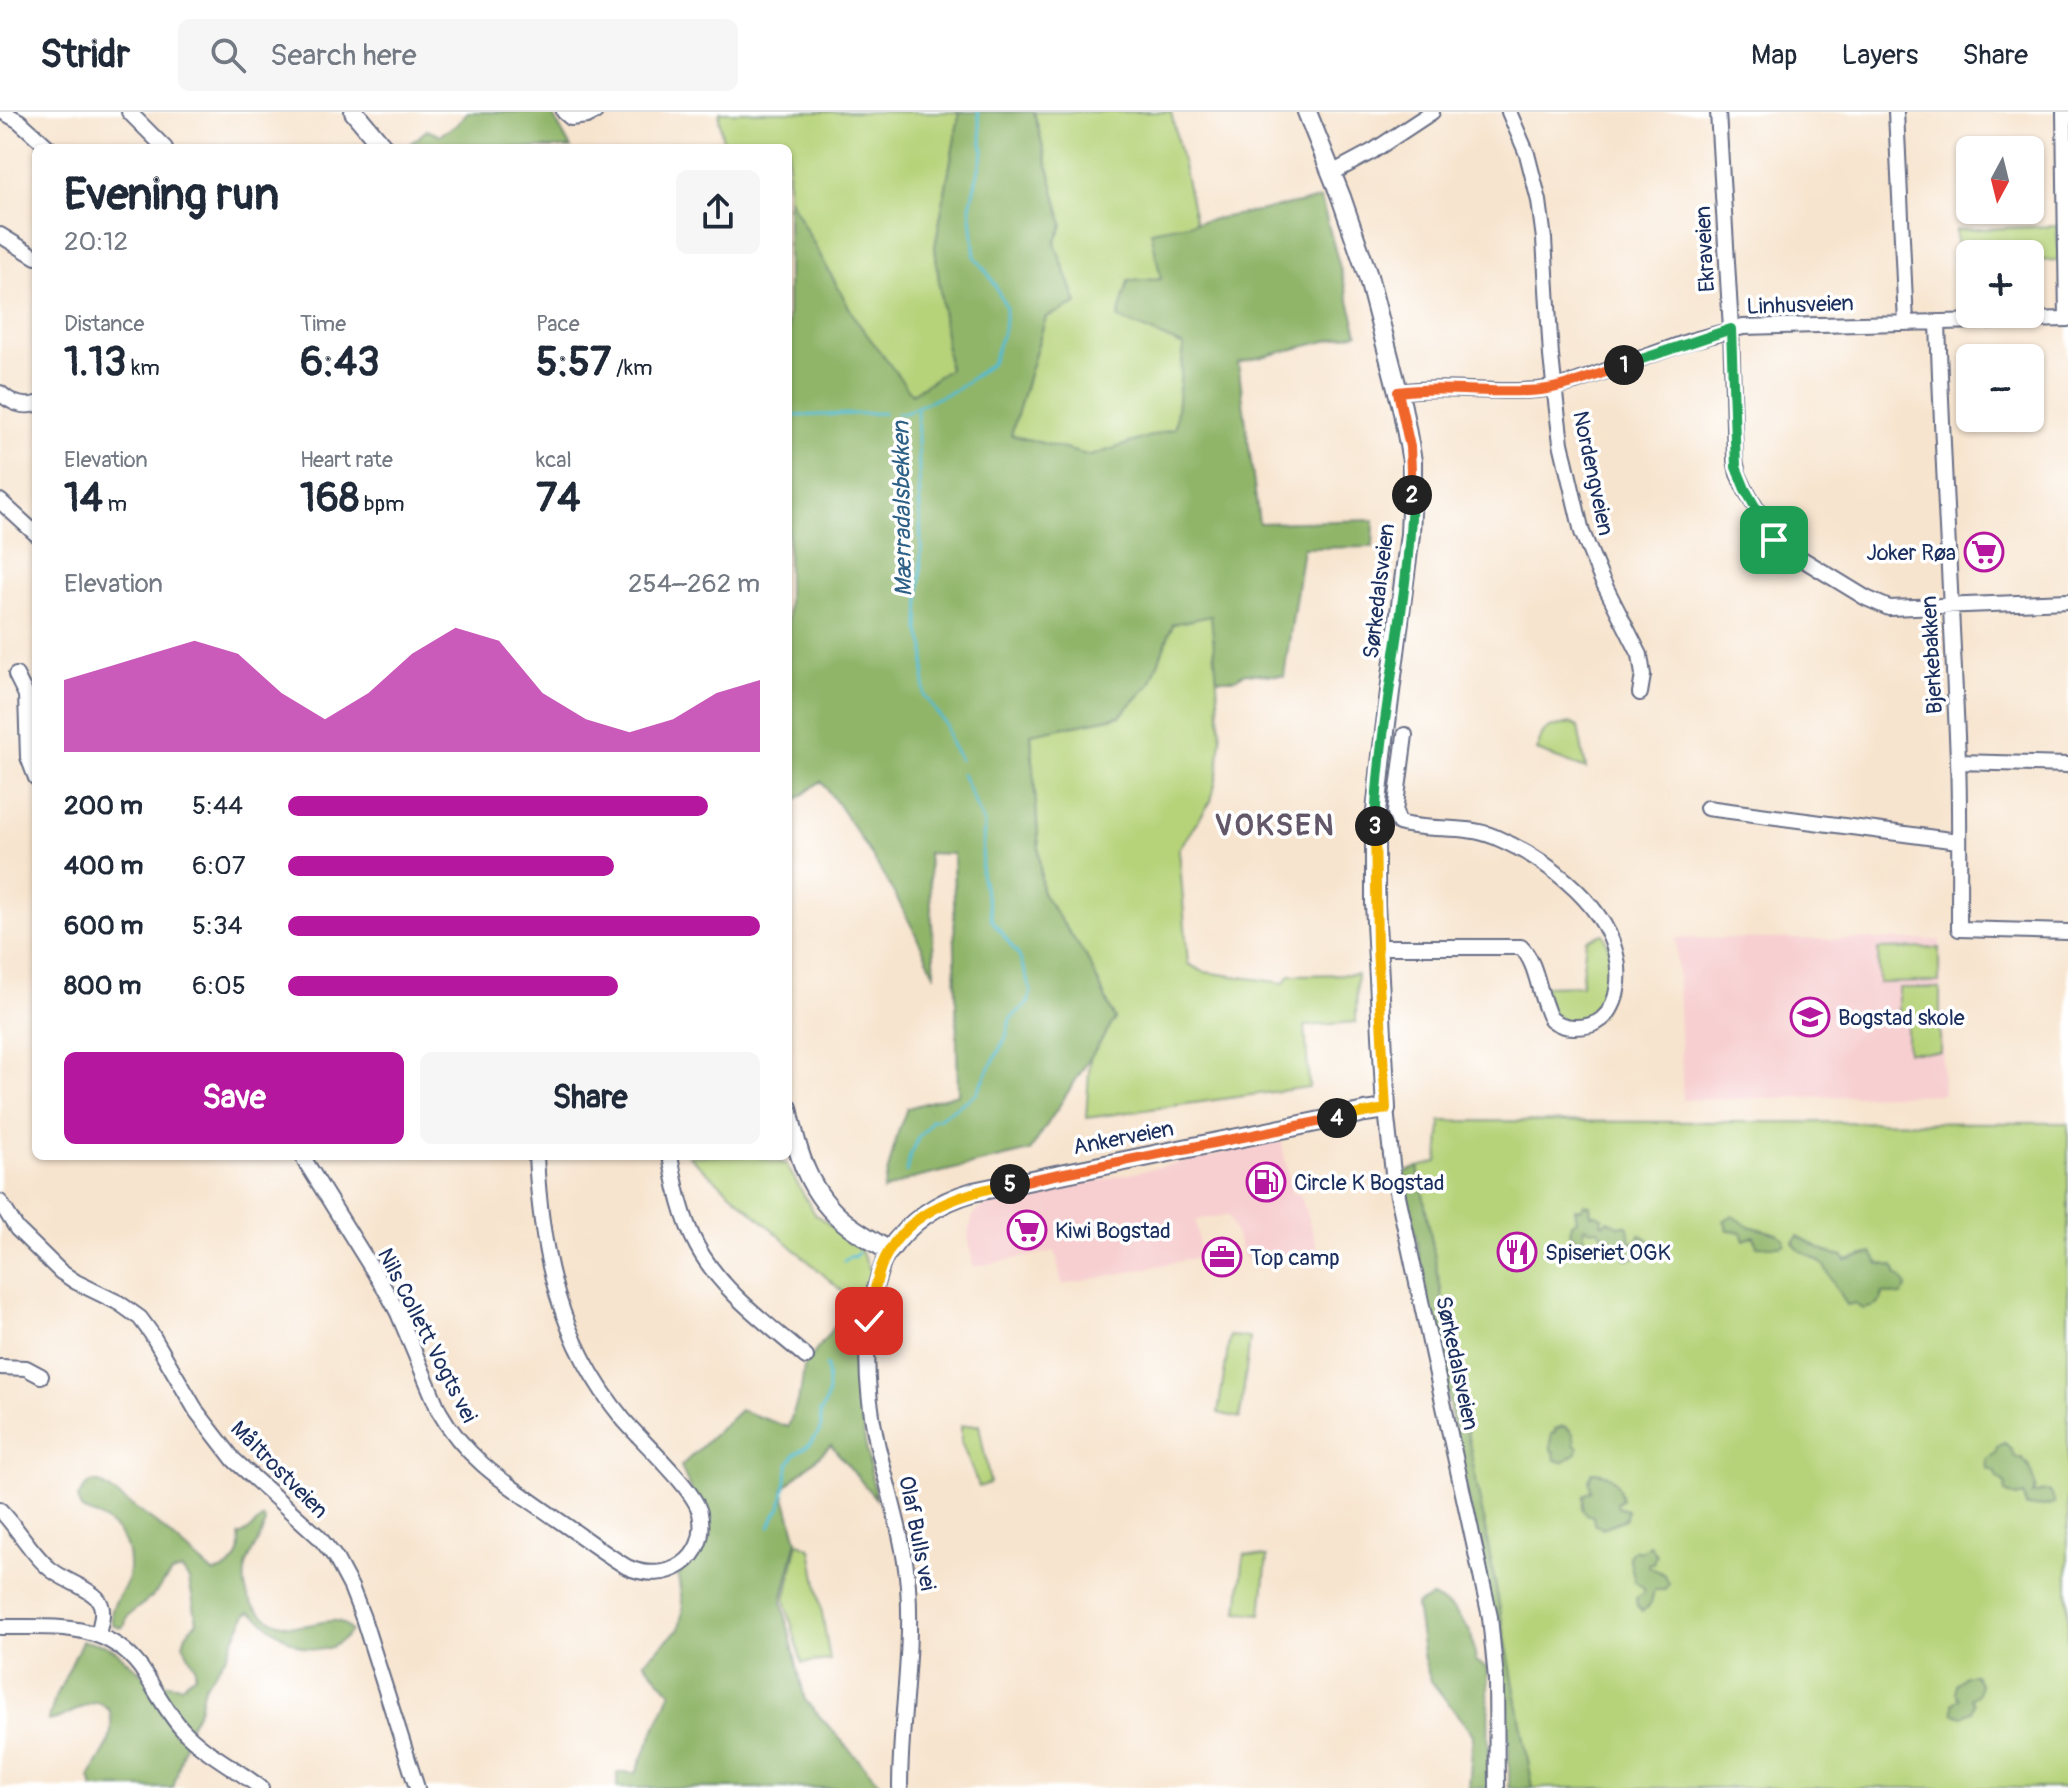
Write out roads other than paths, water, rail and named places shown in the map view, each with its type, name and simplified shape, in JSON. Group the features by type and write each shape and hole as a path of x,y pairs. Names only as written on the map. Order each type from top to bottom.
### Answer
{"main road":[{"path":"354,112 381,144"},
{"name":"Sørkedalsveien","path":"1307,112 1363,262 1406,422 1412,461 1412,513 1377,798 1374,872 1386,1109"},
{"name":"Ankerveien","path":"889,1251 903,1233 927,1212 973,1192 1386,1109"},
{"path":"792,1151 828,1207 849,1226 889,1251"}],"street":[{"path":"3,112 19,121 45,144"},
{"path":"129,112 161,144"},
{"path":"564,112 571,118 595,112"},
{"path":"1332,173 1432,112"},
{"name":"Nordengveien","path":"1509,112 1527,154 1541,216 1561,443 1584,541 1640,655 1643,675 1640,693"},
{"name":"Ekraveien","path":"1718,112 1736,467 1774,540 1855,592 1889,608 2068,601"},
{"path":"1896,112 1906,323"},
{"path":"2064,112 2067,319"},
{"path":"0,235 32,255"},
{"name":"Linhusveien","path":"1398,392 1537,390 1554,387 1690,341 1731,329 1756,326 2067,319"},
{"name":"Bjerkebakken","path":"1938,323 1958,762 1959,929 2068,932"},
{"path":"0,393 16,403 32,406"},
{"path":"0,501 32,530"},
{"path":"16,675 26,695 28,757 32,768"},
{"path":"1377,947 1521,947 1527,953 1550,1018 1565,1027 1588,1027 1602,1020 1616,998 1615,949 1585,899 1555,872 1536,858 1492,836 1399,823 1395,812 1405,735"},
{"path":"1958,762 2068,765"},
{"path":"1707,808 1958,841"},
{"name":"Sørkedalsveien","path":"1386,1109 1395,1187 1490,1617 1496,1679 1497,1788"},
{"name":"Nils Collett Vogts vei","path":"304,1160 398,1313 439,1411 468,1453 497,1477 627,1567 648,1573 663,1573 687,1561 698,1546 702,1530 698,1506 691,1494 610,1402 573,1340 559,1303 544,1246 536,1160"},
{"path":"671,1160 681,1209 706,1261 735,1294 806,1357"},
{"name":"Måltrostveien","path":"0,1202 17,1229 61,1272 140,1318 197,1412 234,1460 319,1537 335,1557 360,1609 417,1788"},
{"name":"Ankerveien","path":"868,1335 875,1287 889,1251"},
{"name":"Olaf Bulls vei","path":"868,1335 871,1408 902,1544 909,1596 900,1788"},
{"path":"0,1367 26,1368 41,1376"},
{"path":"0,1510 45,1565 99,1600 102,1612 98,1634"},
{"path":"0,1627 65,1628 98,1634 114,1643 133,1659 190,1737 261,1788"}],"waterway":[{"name":"Mærradalsbekken","path":"960,760 950,742 946,725 924,695 925,648 919,630 921,548 917,407 957,389 992,363 1004,329 1006,307 991,278 975,257 970,206 983,152 978,112"},
{"path":"897,413 906,413 915,408"},
{"path":"792,416 885,413"},
{"name":"Mærradalsbekken","path":"906,1172 918,1138 931,1120 938,1119 976,1094 1006,1037 1010,1019 1028,1003 1031,991 1019,956 992,920 981,874 984,824 962,774"},
{"name":"Mærradalsbekken","path":"844,1261 858,1253"},
{"name":"Mærradalsbekken","path":"770,1527 781,1508 789,1463 819,1432 820,1412 827,1396 826,1365"}],"place":[{"name":"Joker Røa","path":"1984,552"},
{"name":"Bogstad skole","path":"1810,1017"},
{"name":"Circle K Bogstad","path":"1266,1182"},
{"name":"Kiwi Bogstad","path":"1027,1230"},
{"name":"Spiseriet OGK","path":"1517,1252"},
{"name":"Top camp","path":"1222,1257"}],"district":[{"name":"VOKSEN","path":"1275,825"}]}
